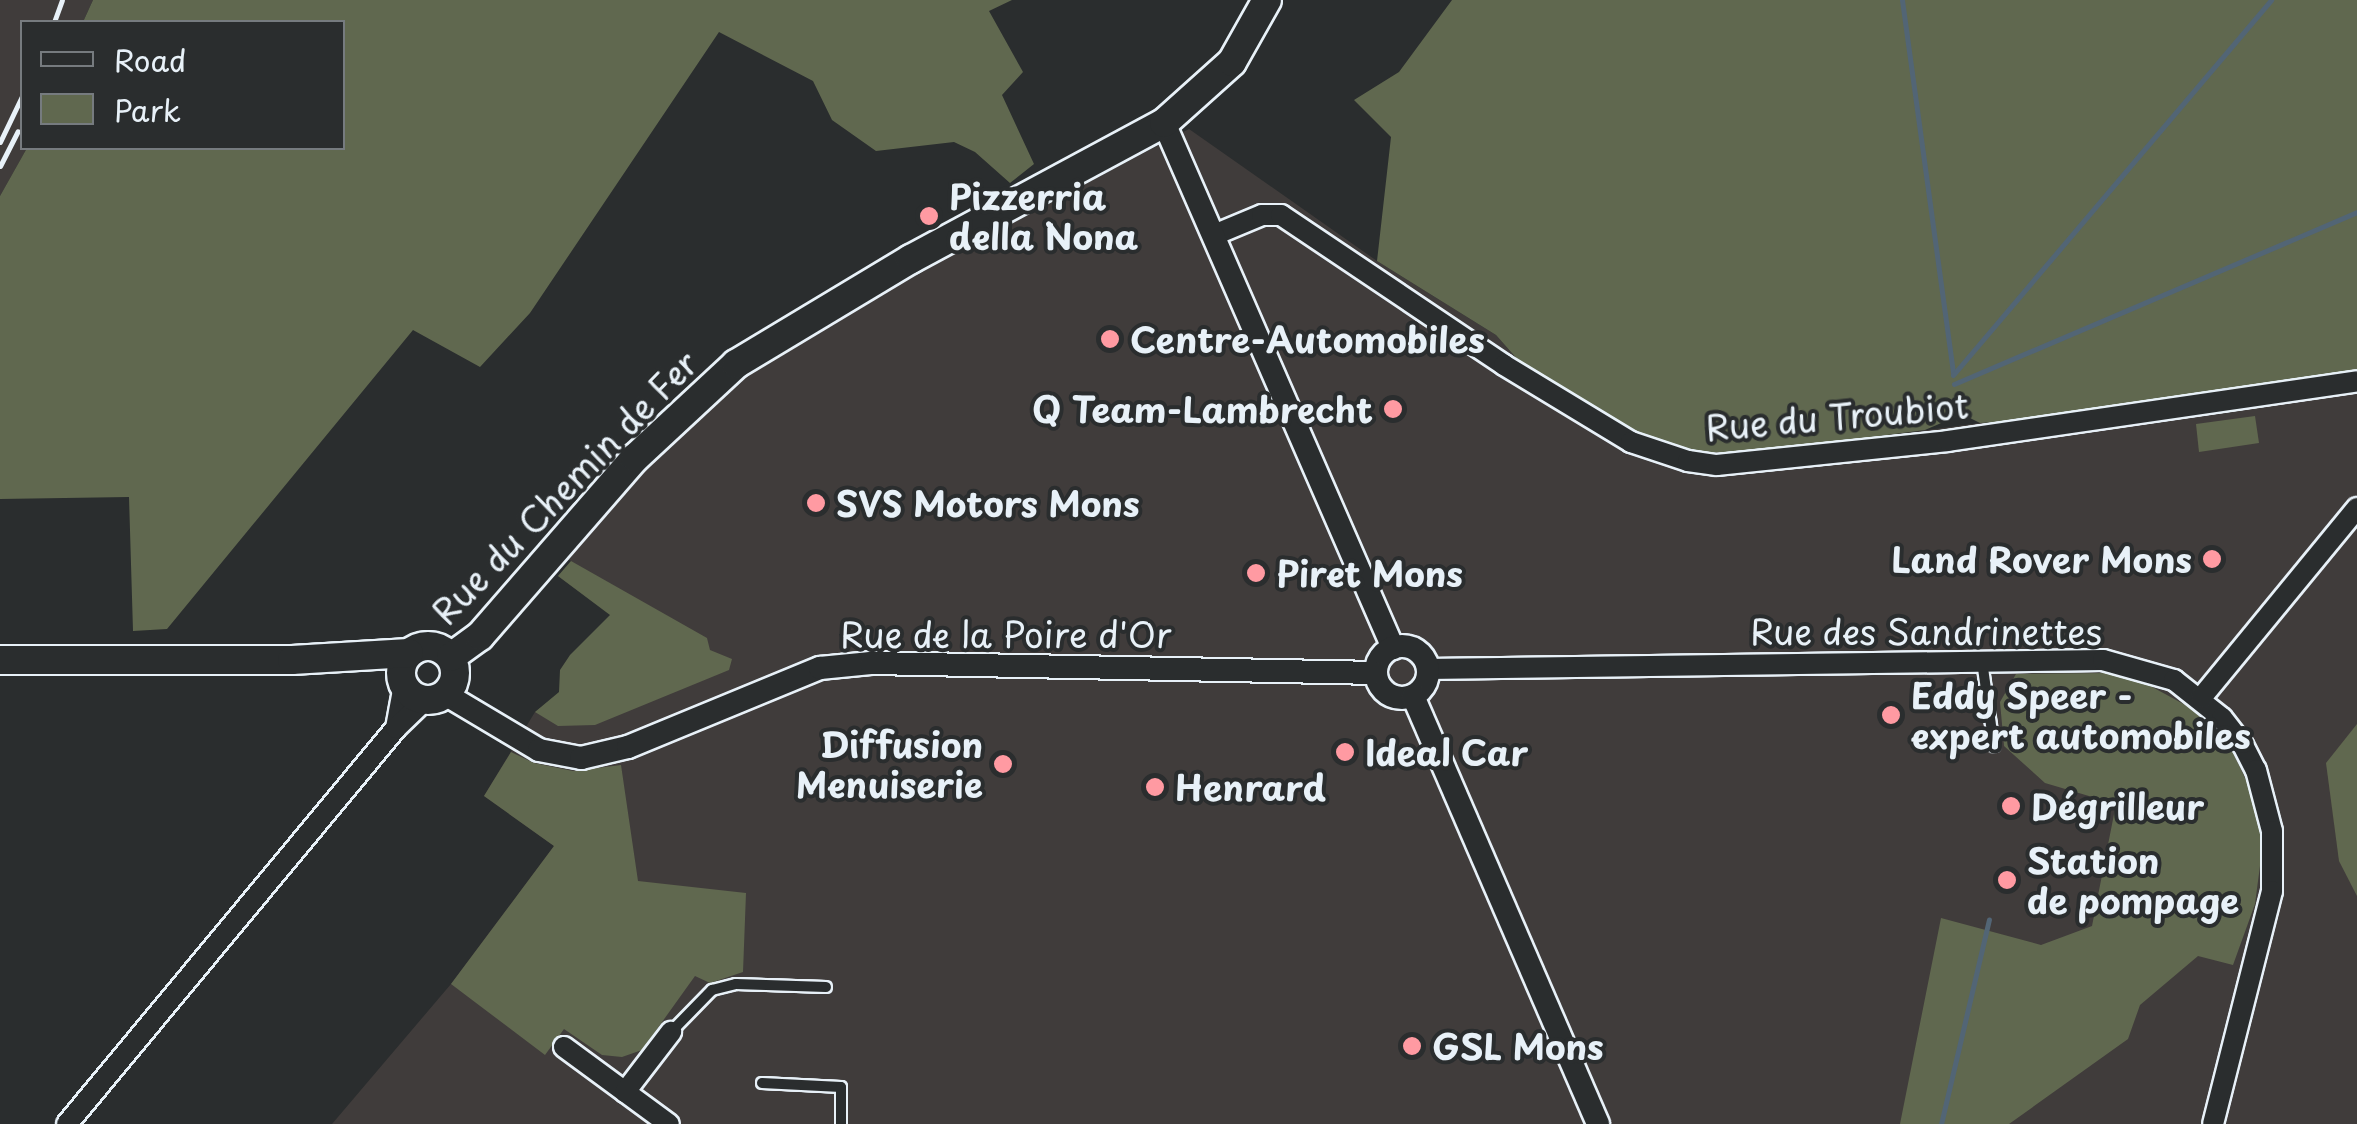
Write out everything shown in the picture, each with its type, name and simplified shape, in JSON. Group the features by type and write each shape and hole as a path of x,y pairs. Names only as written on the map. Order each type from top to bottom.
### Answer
{"main road":[{"name":"Rue du Chemin de Fer","path":"421,675 480,636 649,444 736,364 912,258 1164,123 1232,62 1268,0"},
{"path":"0,660 421,675"}],"street":[{"path":"1164,123 1393,648"},
{"name":"Rue du Troubiot","path":"1214,234 1262,215 1282,215 1504,366 1631,442 1688,461 1717,465 1948,440 2357,381"},
{"path":"2200,698 2357,508"},
{"path":"1393,648 1415,650 1428,669 1424,685 1412,696 1388,695 1376,674 1380,658 1393,648"},
{"name":"Rue des Sandrinettes","path":"1428,669 1982,660 2124,663 2174,680 2200,698 2243,745 2256,770 2272,831 2272,891 2213,1124"},
{"name":"Rue de la Poire d'Or","path":"421,675 539,750 594,758 820,668 870,663 1376,674"},
{"name":"Rue du Chemin de Fer","path":"67,1124 396,728 421,675"},
{"path":"1412,696 1598,1124"},
{"path":"625,1092 671,1032"},
{"path":"564,1046 669,1124"}],"lane":[{"path":"1982,660 1994,746"},
{"path":"671,1032 712,990 736,984 826,987"},
{"path":"762,1083 841,1087 841,1124"}],"shaded area":[{"path":"0,0 93,0 84,20 20,20 20,150 26,150 0,196"},
{"path":"1189,129 1377,261 1496,335 1526,369 1745,454 1980,423 2079,417 2357,372 2357,1124 332,1124 451,984 554,846 484,796 535,712 560,692 611,615 558,576 571,561 564,557 646,466 706,407 756,369 831,319"}],"green space":[{"path":"93,0 1012,0 989,11 1023,72 1002,95 1034,164 1010,183 975,152 954,142 876,151 832,120 813,81 719,32 530,313 480,367 413,330 167,629 133,631 129,497 0,499 0,196 26,150 345,150 345,20 84,20"},
{"path":"1452,0 2357,0 2357,372 2079,417 1980,423 1962,414 1925,430 1745,454 1691,451 1635,432 1526,369 1496,335 1377,261 1391,137 1354,100 1399,72"},
{"path":"2255,416 2259,443 2199,452 2196,424"},
{"path":"571,561 707,638 710,650 732,659 729,670 595,725 558,726 535,712 559,692 560,670 570,655 610,615 558,576"},
{"path":"2109,673 2143,682 2189,707 2228,742 2252,793 2263,843 2255,904 2233,965 2198,956 2140,1005 2128,1039 2009,1124 1900,1124 1941,918 2041,945 2092,926 2116,804 2045,783 2004,746 2000,702 2016,674"},
{"path":"2357,724 2357,896 2339,861 2326,763"},
{"path":"511,752 534,763 573,771 621,765 638,881 746,893 743,972 710,983 695,976 642,1050 622,1057 602,1055 564,1029 545,1055 451,984 554,846 484,796"}],"waterway":[{"path":"1902,0 1953,374"},
{"path":"1953,375 2271,0"},
{"path":"1954,384 2357,212"},
{"path":"1941,1124 1989,920"}],"railway":[{"path":"55,20 62,0"},
{"path":"0,142 20,100"},
{"path":"0,166 18,131"}],"place":[{"name":"Pizzerria della Nona","path":"929,216"},
{"name":"Centre-Automobiles","path":"1110,339"},
{"name":"Q Team-Lambrecht","path":"1393,409"},
{"name":"SVS Motors Mons","path":"816,503"},
{"name":"Land Rover Mons","path":"2212,559"},
{"name":"Piret Mons","path":"1256,573"},
{"name":"Eddy Speer - expert automobiles","path":"1891,715"},
{"name":"Ideal Car","path":"1345,752"},
{"name":"Diffusion Menuiserie","path":"1003,764"},
{"name":"Henrard","path":"1155,787"},
{"name":"Dégrilleur","path":"2011,806"},
{"name":"Station de pompage","path":"2007,880"},
{"name":"GSL Mons","path":"1412,1046"}]}
